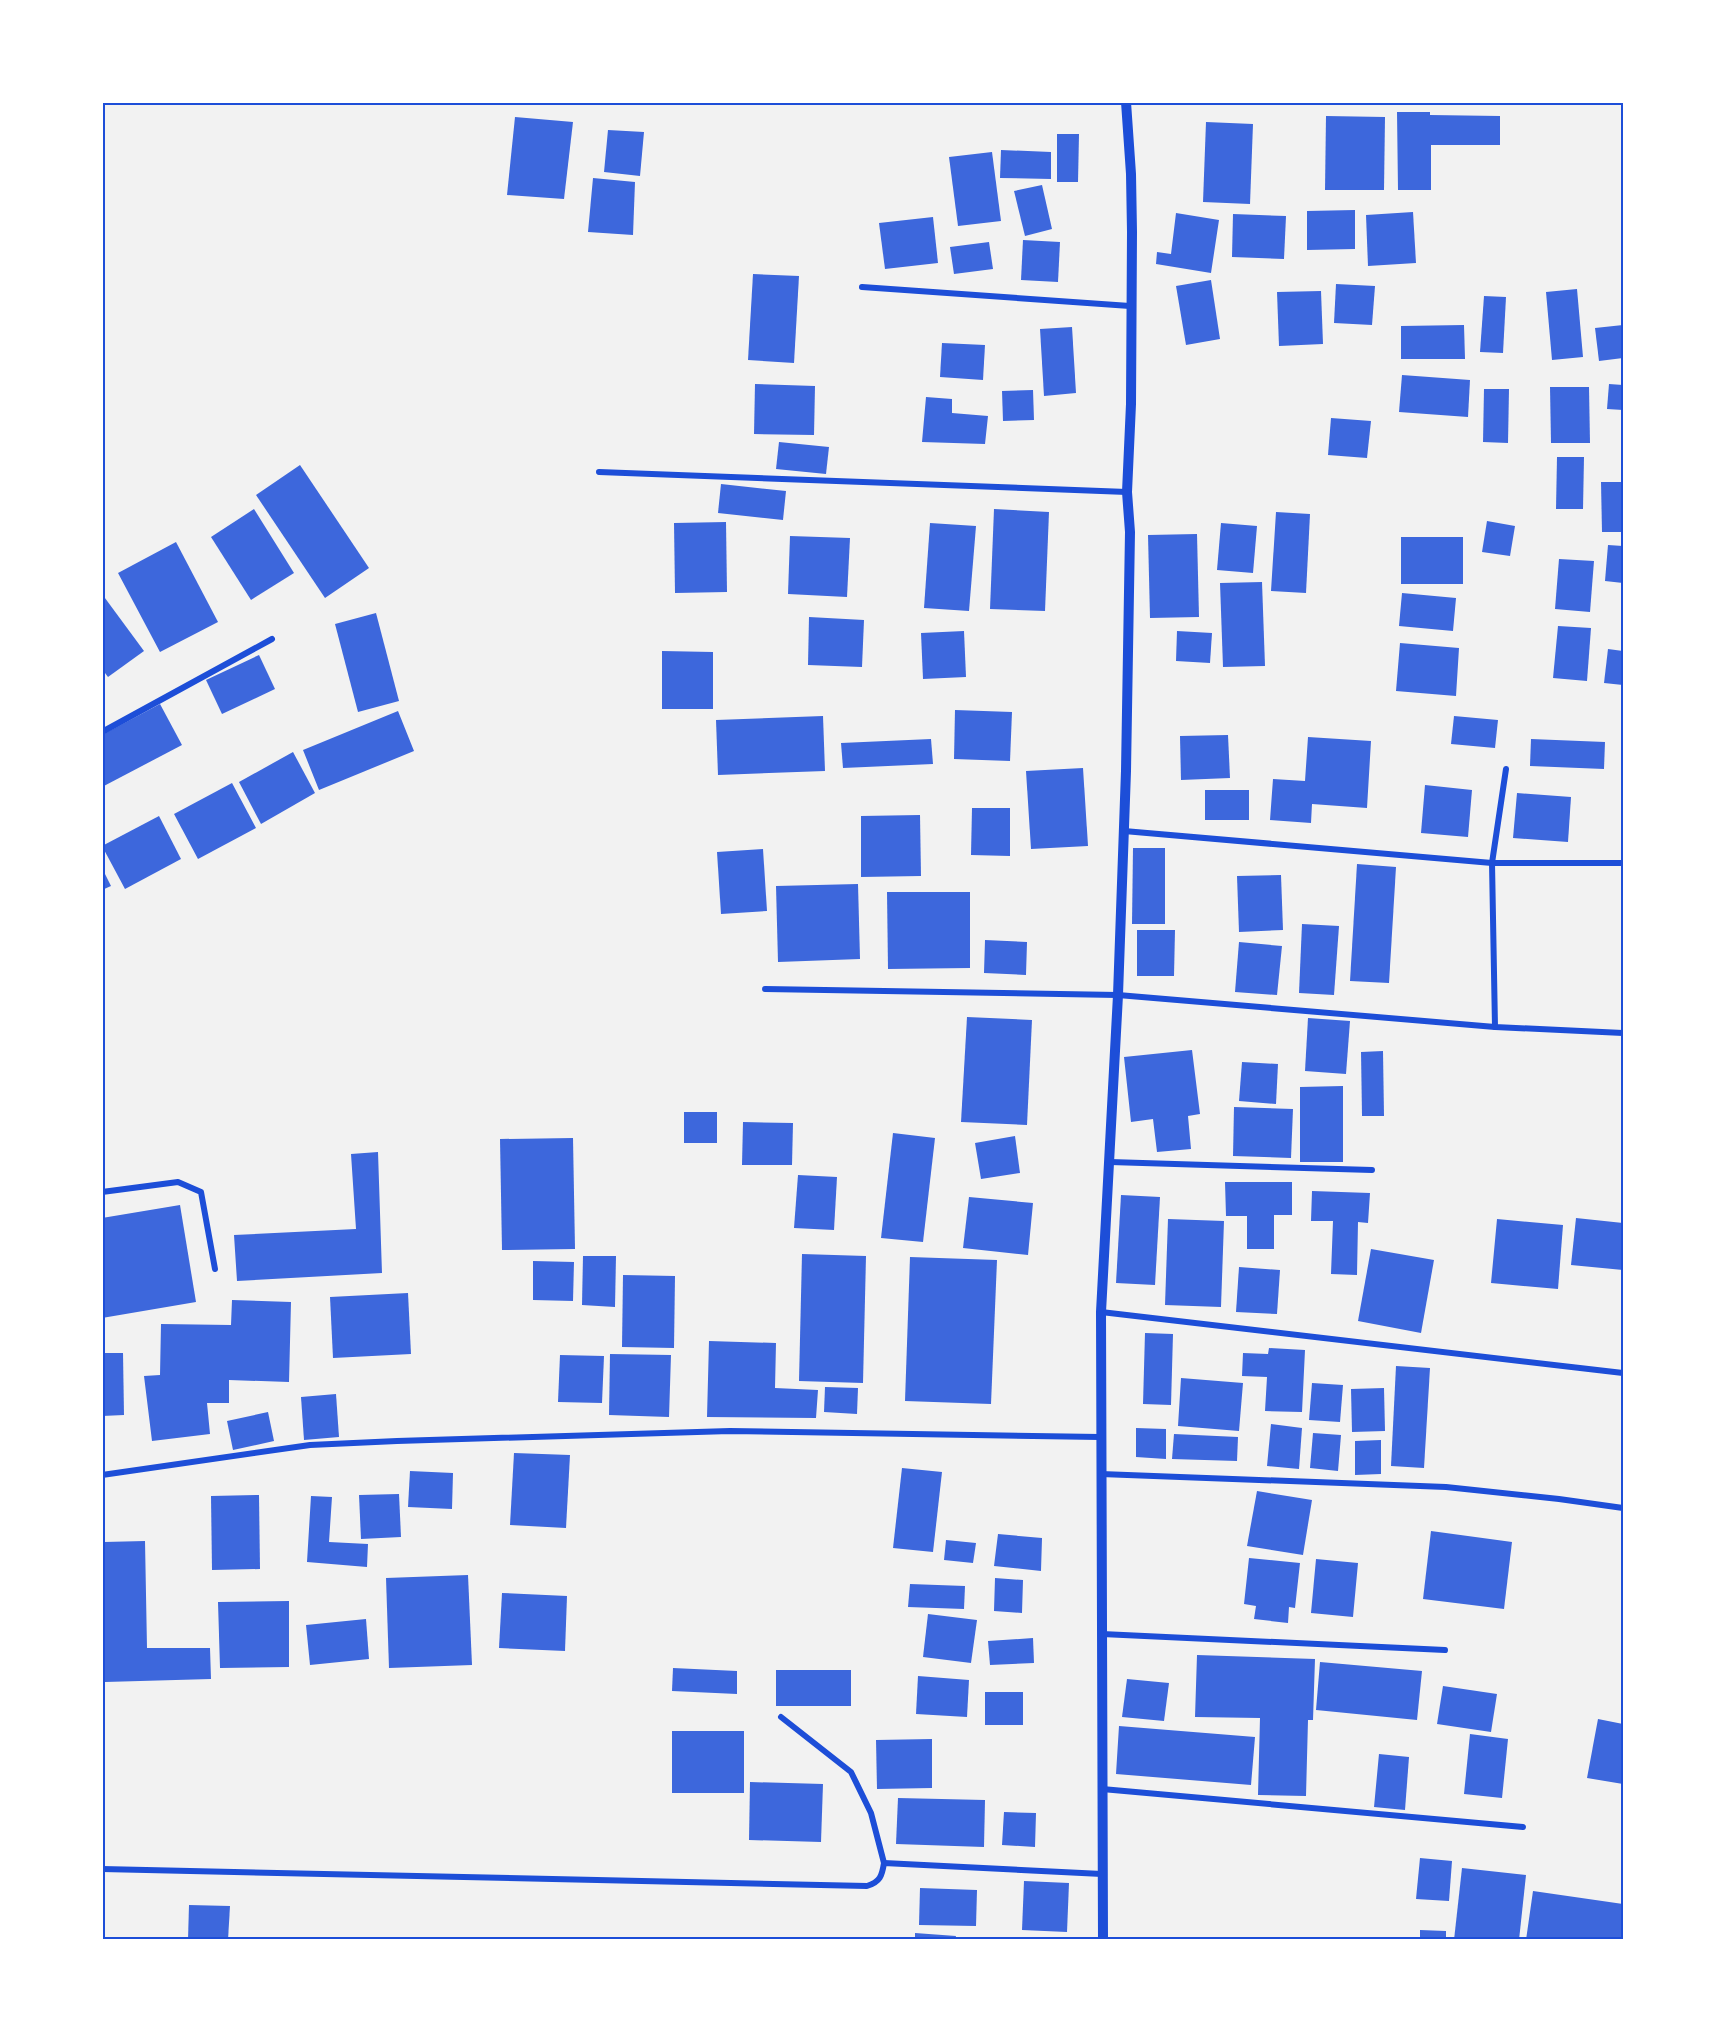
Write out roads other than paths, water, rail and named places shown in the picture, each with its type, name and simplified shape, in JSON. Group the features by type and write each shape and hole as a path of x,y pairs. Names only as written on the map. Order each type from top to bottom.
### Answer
{"street":[{"path":"1103,1940 1101,1312 1118,995 1124,831 1130,532 1127,492 1131,404 1131,174 1126,102"},
{"path":"862,287 1130,306"},
{"path":"599,472 1127,492"},
{"path":"102,732 272,639"},
{"path":"1495,1027 1492,863 1506,769"},
{"path":"1124,831 1492,863 1623,863"},
{"path":"765,989 1118,995 1495,1027 1623,1033"},
{"path":"1110,1162 1372,1170"},
{"path":"102,1191 178,1182 201,1192 215,1269"},
{"path":"1101,1312 1623,1374"},
{"path":"102,1475 310,1445 397,1441 730,1431 1100,1437"},
{"path":"1101,1474 1446,1487 1623,1508"},
{"path":"1102,1634 1446,1650"},
{"path":"102,1869 867,1886 877,1883 883,1875 884,1863 871,1813 851,1772 781,1717"},
{"path":"1102,1789 1523,1827"},
{"path":"884,1863 1102,1874"}]}
